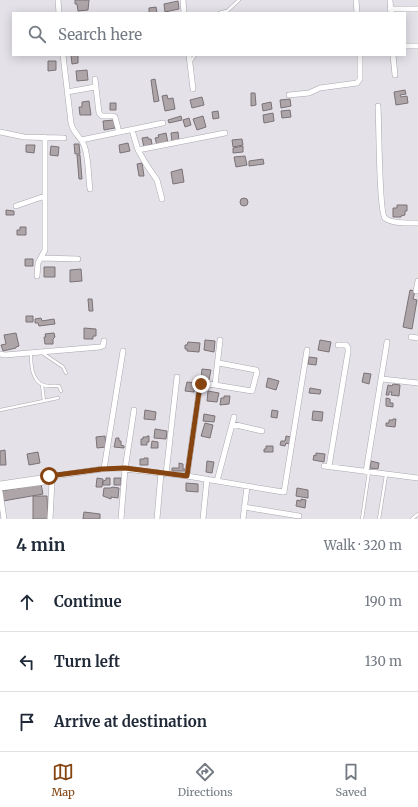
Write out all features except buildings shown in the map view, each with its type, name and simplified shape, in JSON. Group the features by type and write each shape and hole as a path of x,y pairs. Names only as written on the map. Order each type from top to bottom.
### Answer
{"street":[{"path":"58,0 59,12"},
{"path":"183,0 184,12"},
{"path":"356,0 357,12"},
{"path":"390,0 391,11 418,9"},
{"path":"406,46 418,46"},
{"path":"63,56 72,129 81,140 85,151 90,189"},
{"path":"189,56 193,89"},
{"path":"289,95 309,93 320,88 356,83 360,79 360,56"},
{"path":"394,56 395,75"},
{"path":"95,79 99,113 102,116 115,117 119,132"},
{"path":"67,92 95,87"},
{"path":"378,106 382,214 384,218 389,221 418,222"},
{"path":"81,140 163,123"},
{"path":"132,130 138,150 157,180 162,198"},
{"path":"0,132 24,137 64,138"},
{"path":"138,150 225,133"},
{"path":"37,276 38,263 45,250 45,137"},
{"path":"16,206 45,196"},
{"path":"41,258 78,259"},
{"path":"416,292 418,281"},
{"path":"411,337 418,338"},
{"path":"216,385 220,340"},
{"path":"0,354 5,355 100,347 103,346 104,341"},
{"path":"368,472 387,342"},
{"path":"338,346 346,345 348,352 327,466 386,475 418,478"},
{"path":"0,484 104,469 125,468 187,476 284,492 307,350"},
{"path":"104,469 123,351"},
{"path":"187,476 200,385 202,383 252,391 257,372 256,370 219,363"},
{"path":"156,519 177,377"},
{"path":"382,379 418,383"},
{"path":"121,519 125,468 134,410"},
{"path":"217,481 234,417"},
{"path":"232,424 262,431"},
{"path":"203,519 206,479"},
{"path":"0,488 52,481 50,519"},
{"path":"243,519 247,487"},
{"path":"0,492 4,519"},
{"path":"244,507 299,516"}],"lane":[{"path":"226,12 239,0"},
{"path":"190,63 194,56"},
{"path":"41,352 63,367 66,373"},
{"path":"31,353 32,370 36,379 42,385 44,401"},
{"path":"42,385 59,386 61,391"},
{"path":"0,410 58,398"},
{"path":"362,519 368,472"},
{"path":"378,519 386,475"},
{"path":"412,519 418,514"}],"route":[{"path":"49,476 102,469 125,468 187,476 201,384"}]}
